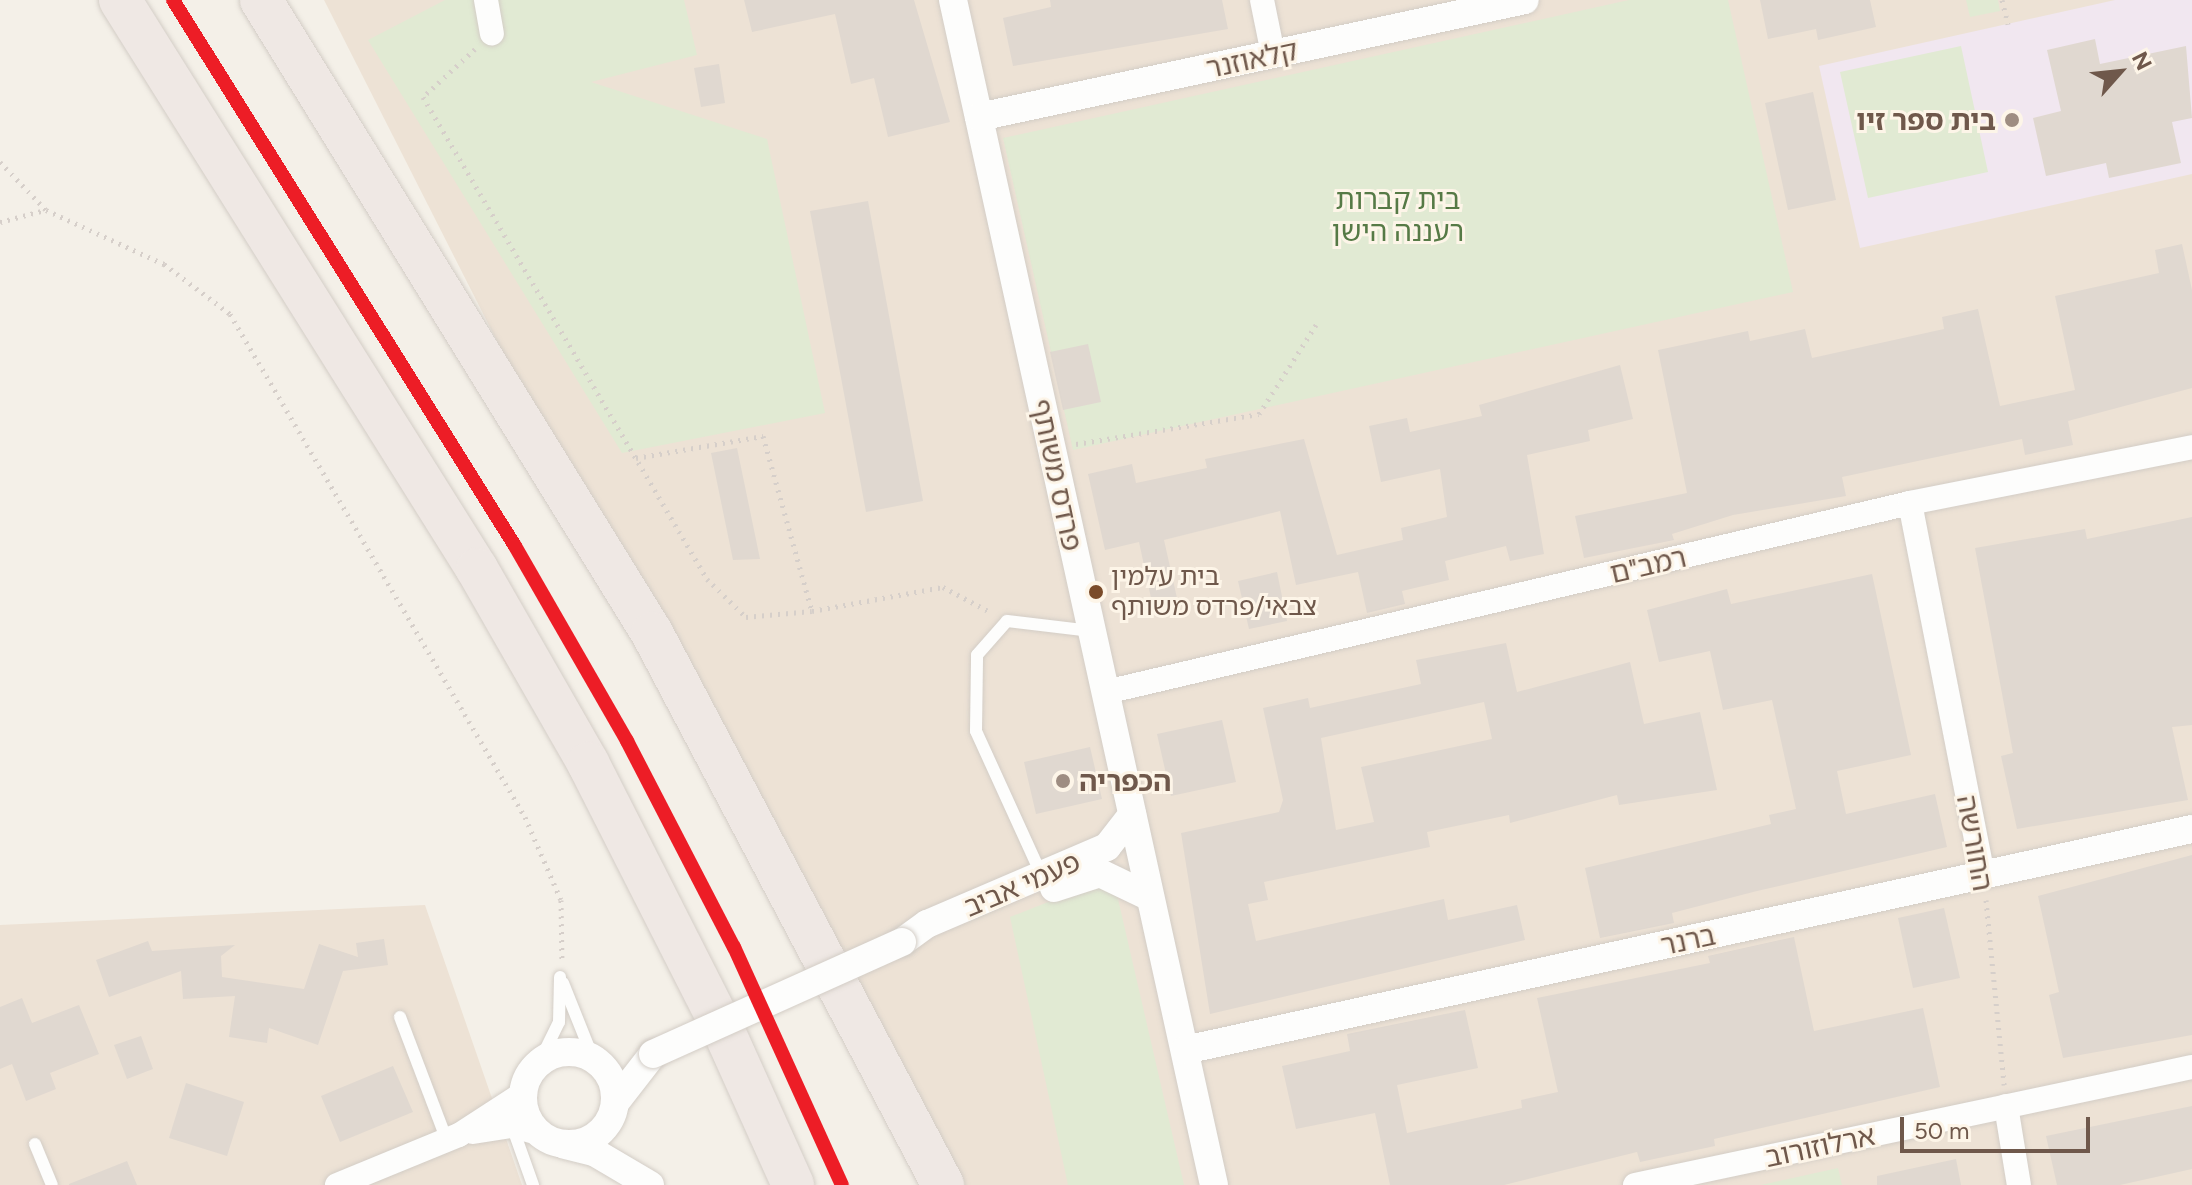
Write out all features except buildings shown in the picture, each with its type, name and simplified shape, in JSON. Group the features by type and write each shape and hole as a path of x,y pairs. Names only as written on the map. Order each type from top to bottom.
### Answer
{"highway":[{"path":"111,0 262,227"},
{"path":"120,0 477,569 665,910 793,1185"},
{"path":"263,3 579,507 803,911 943,1185"},
{"path":"665,910 777,1185"},
{"path":"803,911 923,1185"}],"street":[{"path":"486,0 492,33"},
{"name":"פרדס משותף","path":"953,0 1214,1185"},
{"path":"1262,0 1273,54"},
{"name":"קלאוזנר","path":"979,117 1525,0"},
{"name":"רמב\"ם","path":"1106,692 1910,503 2192,447"},
{"name":"החורשה","path":"1910,503 1983,875"},
{"name":"פעמי אביב","path":"595,1060 653,1054 902,942 1107,847 1132,815"},
{"name":"ברנר","path":"1185,1050 2192,829"},
{"name":"פעמי אביב","path":"902,942 1100,873 1150,897"},
{"path":"337,1185 453,1138 524,1093 538,1065 557,1054 595,1060 646,1182"},
{"name":"פעמי אביב","path":"615,1106 653,1054"},
{"name":"ארלוזורוב","path":"1635,1185 2192,1067"},
{"path":"524,1093 536,1134"},
{"path":"453,1138 536,1134 591,1140 615,1106"},
{"path":"2006,1106 2019,1185"},
{"path":"536,1134 594,1152 646,1182"}],"lane":[{"path":"1042,876 976,731 977,655 1007,621 1091,631"},
{"path":"560,977 595,1060"},
{"path":"538,1065 559,1022 560,977"},
{"path":"400,1017 453,1138"},
{"path":"533,1185 536,1134"},
{"path":"35,1144 52,1185"}],"path":[{"path":"2002,0 2008,24"},
{"path":"492,33 423,97 707,579 746,617 812,611 943,587 1007,621"},
{"path":"0,162 46,210 164,264 230,314 525,817 561,900 560,977"},
{"path":"0,222 46,210"},
{"path":"1052,449 1259,414 1316,325"},
{"path":"636,458 763,436 812,611"},
{"name":"החורשה","path":"1983,875 2006,1106"}],"shaded area":[{"path":"324,0 2192,0 2192,1185 925,1185"},
{"name":"בית ספר זיו","path":"2115,0 2192,0 2192,174 1860,248 1819,66"},
{"path":"425,905 522,1185 0,1185 0,925"}],"green space":[{"path":"445,0 684,0 697,55 591,82 767,139 825,413 622,453 368,40"},
{"name":"בית קברות רעננה הישן","path":"1629,0 1728,0 1793,292 1073,450 1003,138"},
{"path":"1966,0 1998,0 2000,11 1970,17"},
{"path":"1961,46 1988,172 1868,198 1840,72"},
{"path":"1086,887 1114,889 1118,899 1184,1185 1068,1185 1010,917"},
{"path":"1838,1168 1842,1185 1761,1185"}],"transit line":[{"path":"173,0 515,546 627,741 734,947 842,1185"}],"place":[{"name":"בית ספר זיו","path":"2012,120"},
{"name":"בית עלמין צבאי/פרדס משותף","path":"1096,592"},
{"name":"הכפריה","path":"1063,781"}]}
